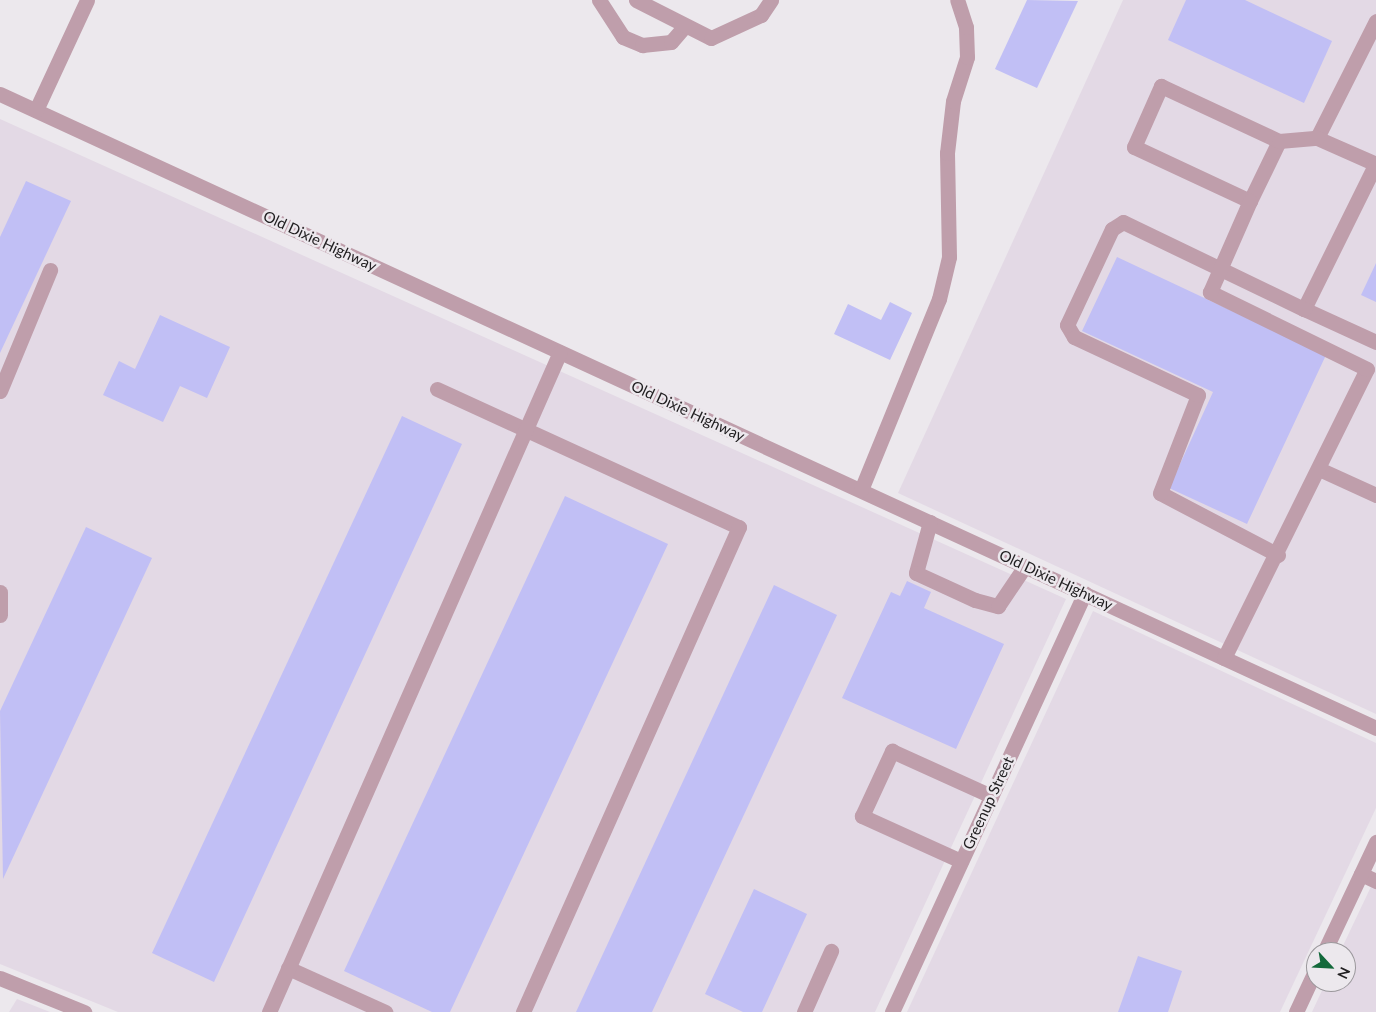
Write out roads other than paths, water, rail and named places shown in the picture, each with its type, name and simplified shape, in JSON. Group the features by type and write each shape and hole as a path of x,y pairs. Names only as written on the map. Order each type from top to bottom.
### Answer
{"street":[{"path":"36,110 87,0"},
{"path":"599,0 623,37 642,45 671,42 684,27"},
{"path":"636,0 684,27 711,38 761,15 771,0"},
{"path":"861,490 939,299 949,258 947,153 953,101 966,57 966,27 956,0"},
{"path":"1317,138 1376,21"},
{"path":"1250,201 1134,147 1161,86 1278,141 1317,138 1376,163 1304,309"},
{"name":"Old Dixie Highway","path":"0,94 1376,728"},
{"path":"1224,658 1278,555 1367,369 1210,292 1278,141"},
{"path":"1278,555 1160,493 1198,395 1068,332 1067,325 1097,258 1112,229 1123,222 1376,342"},
{"path":"0,391 50,270"},
{"path":"268,1012 528,429 560,352"},
{"path":"438,389 739,527 523,1012"},
{"path":"1319,468 1376,495"},
{"path":"930,522 916,573 958,592 998,606 1025,566"},
{"path":"0,592 0,615"},
{"name":"Greenup Street","path":"892,1012 1085,593"},
{"path":"962,861 862,816 888,759 892,751 992,796"},
{"path":"1329,942 1376,842"},
{"path":"1361,874 1376,881"},
{"path":"804,1012 832,951"},
{"path":"288,968 385,1012"},
{"path":"0,978 84,1012"},
{"path":"1296,1012 1306,990"}]}
